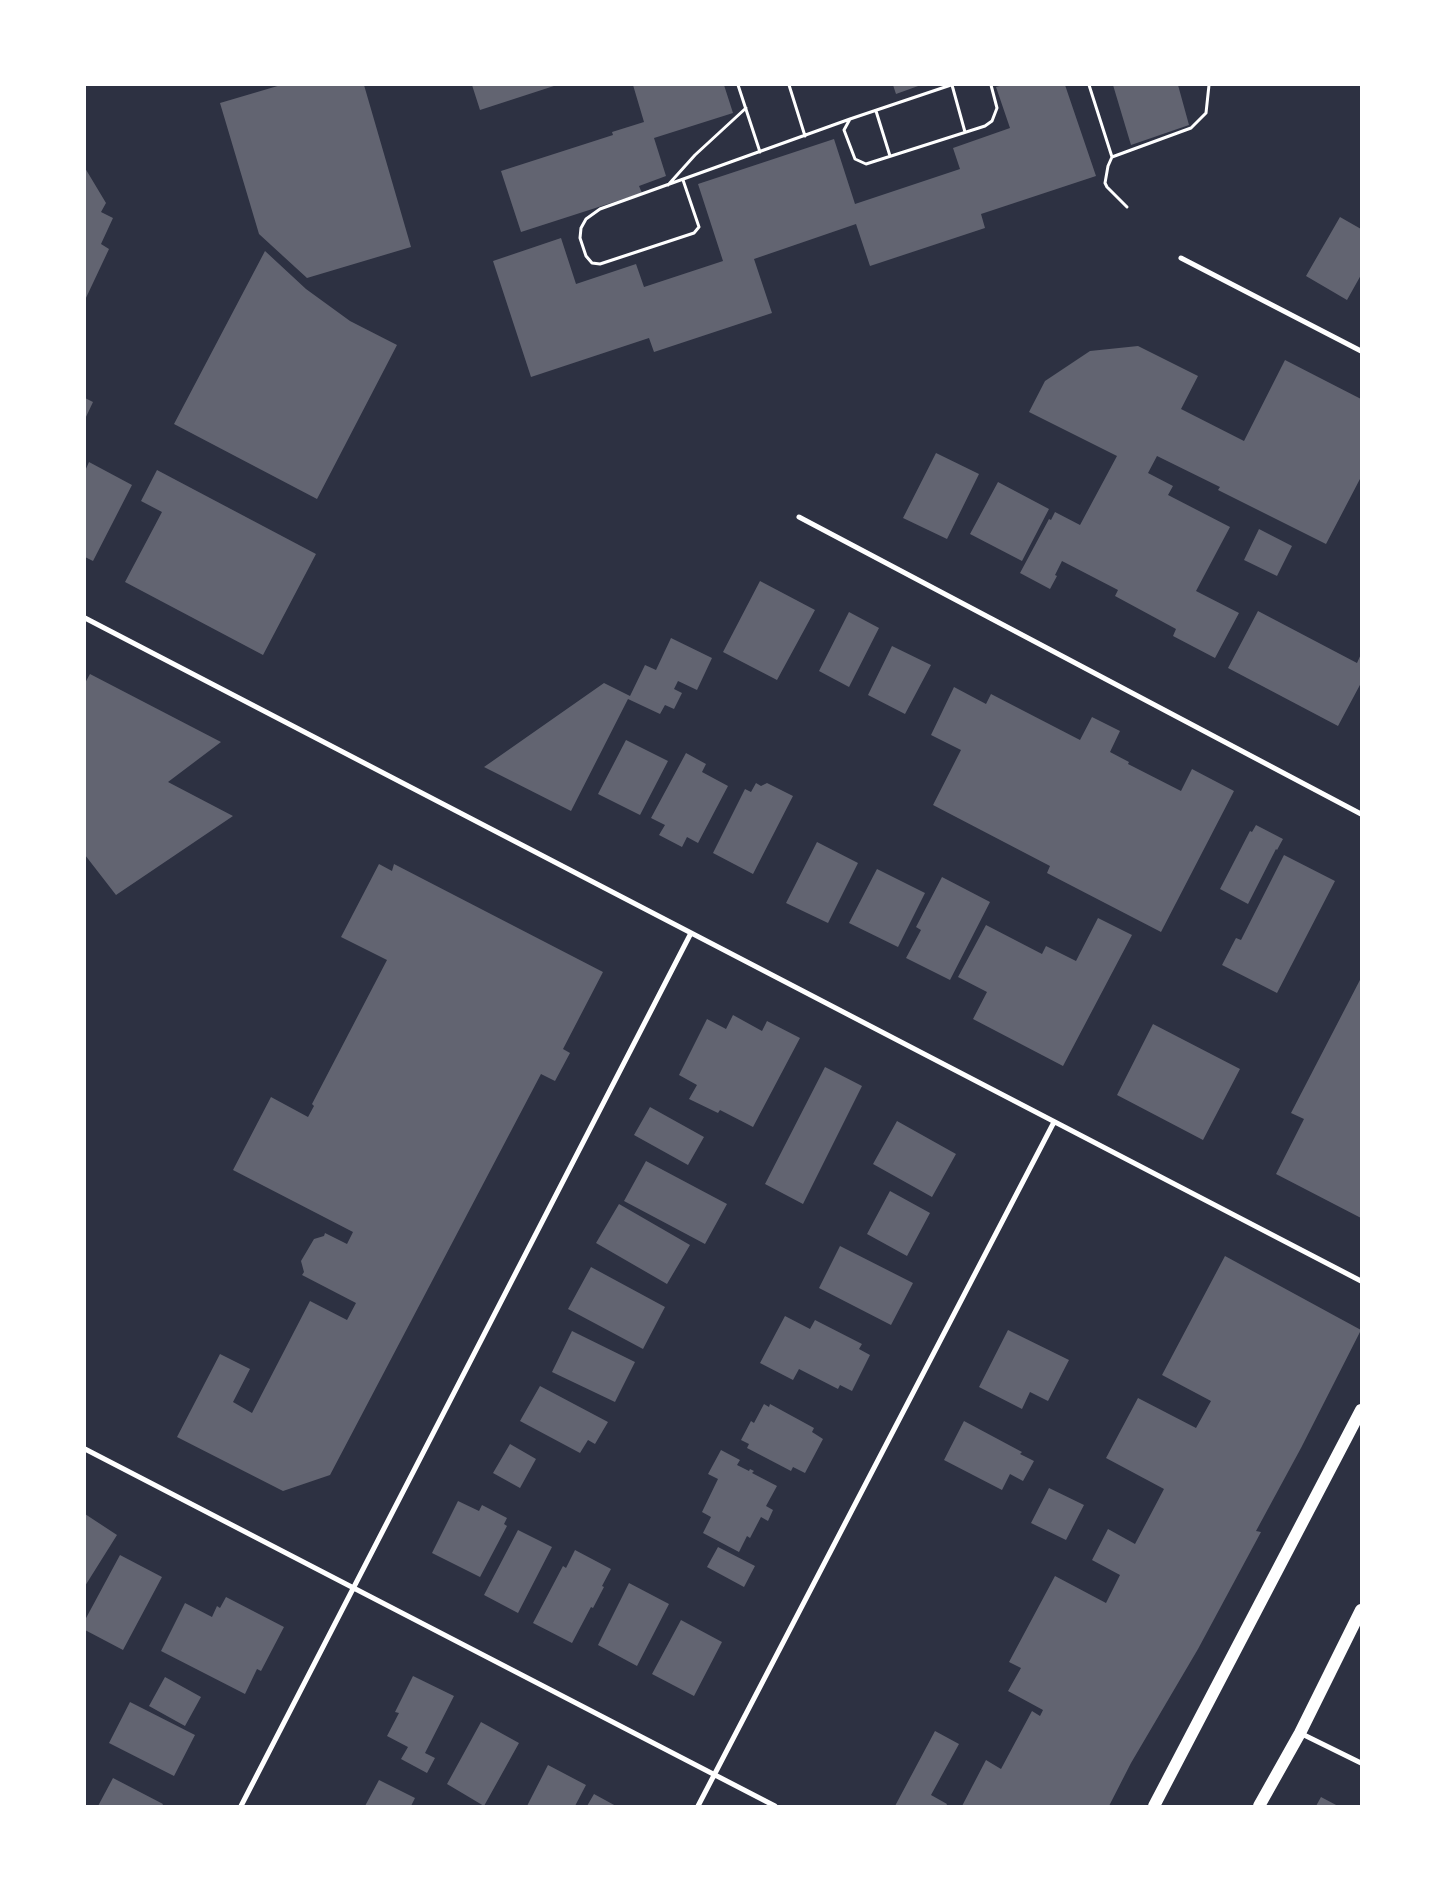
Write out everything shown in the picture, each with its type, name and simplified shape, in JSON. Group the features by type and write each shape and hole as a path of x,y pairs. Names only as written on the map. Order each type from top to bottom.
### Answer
{"main road":[{"path":"1154,1806 1361,1410"},
{"path":"1259,1806 1300,1732 1361,1610"}],"street":[{"path":"1181,258 1361,351"},
{"path":"799,517 1361,814"},
{"path":"85,618 1361,1282"},
{"path":"241,1806 692,933"},
{"path":"698,1806 1054,1122"},
{"path":"85,1449 775,1806"},
{"path":"1300,1732 1361,1763"}],"path":[{"path":"738,85 760,152"},
{"path":"789,85 805,136"},
{"path":"683,180 700,227 694,233 600,264 592,263 586,256 580,238 581,228 586,220 600,209 850,119 951,85 966,132"},
{"path":"850,119 844,130 855,159 866,164 985,126 992,121 997,108 991,85"},
{"path":"1090,85 1112,157 1105,175 1106,187 1127,207"},
{"path":"1112,157 1191,128 1206,113 1208,85"},
{"path":"668,185 695,155 746,108"},
{"path":"876,111 890,156"}],"building":[{"path":"281,85 364,85 411,247 307,278 259,234 220,103"},
{"path":"472,85 557,85 480,110"},
{"path":"633,85 724,85 733,113 654,138 666,176 639,186 642,193 521,232 501,171 613,135 612,132 644,122"},
{"path":"893,85 921,85 896,94"},
{"path":"1003,85 1065,85 1096,176 981,214 985,228 870,266 856,224 754,259 772,313 654,352 649,338 531,377 493,261 561,238 576,284 636,264 644,287 723,261 698,184 834,139 855,204 960,169 953,148 1010,128 996,87"},
{"path":"1113,85 1178,85 1189,125 1131,145"},
{"path":"85,168 106,203 101,212 113,218 101,244 109,249 85,300"},
{"path":"1340,217 1361,229 1361,275 1347,300 1306,276"},
{"path":"265,251 306,289 350,321 397,345 317,499 174,424"},
{"path":"1138,346 1198,376 1181,409 1244,441 1285,360 1361,399 1361,477 1326,544 1218,490 1220,487 1157,456 1148,473 1173,486 1168,495 1230,527 1196,591 1239,613 1215,658 1173,636 1176,629 1115,596 1118,590 1062,561 1050,589 1020,573 1049,519 1051,520 1055,512 1080,525 1117,456 1029,412 1045,381 1090,351"},
{"path":"85,398 93,402 85,419"},
{"path":"936,453 979,474 947,539 903,518"},
{"path":"89,462 132,485 93,561 85,557 85,471"},
{"path":"157,470 316,554 263,655 125,582 162,512 141,501"},
{"path":"998,482 1049,509 1022,561 970,534"},
{"path":"1259,529 1292,546 1277,576 1244,560"},
{"path":"760,581 815,610 777,680 723,652"},
{"path":"1258,611 1357,663 1361,654 1361,683 1338,726 1228,668"},
{"path":"849,612 879,628 849,687 819,671"},
{"path":"671,638 712,658 697,690 678,681 674,689 682,693 674,709 665,705 660,714 628,699 571,811 484,767 604,683 630,696 645,665 656,670"},
{"path":"892,646 931,665 905,714 868,695"},
{"path":"90,674 221,742 168,782 233,816 116,895 85,855 85,683"},
{"path":"954,687 986,704 991,694 1080,740 1092,717 1120,731 1110,752 1129,762 1128,764 1181,791 1192,769 1234,791 1161,932 1047,873 1050,866 933,805 961,750 931,735"},
{"path":"626,740 668,761 640,815 598,794"},
{"path":"686,753 706,764 702,772 728,786 698,843 687,837 682,847 659,835 665,825 651,818"},
{"path":"756,783 761,786 767,783 793,796 753,874 713,853 745,789 751,792"},
{"path":"1256,825 1283,839 1248,904 1220,889 1250,831 1252,832"},
{"path":"817,842 858,863 828,923 786,903"},
{"path":"1284,855 1335,881 1277,993 1222,965 1236,938 1241,940"},
{"path":"379,864 392,871 394,864 603,972 563,1049 570,1053 555,1081 541,1074 330,1475 283,1491 177,1437 220,1354 250,1369 233,1402 252,1413 310,1301 347,1320 356,1303 302,1275 304,1272 301,1261 314,1239 324,1236 325,1233 347,1244 353,1232 233,1170 271,1097 308,1117 314,1106 312,1104 387,960 341,937"},
{"path":"877,869 925,893 898,947 849,923"},
{"path":"942,877 990,902 950,980 906,958 921,930 916,927"},
{"path":"1098,918 1132,935 1063,1066 973,1019 987,992 958,977 986,925 1042,954 1046,946 1076,961"},
{"path":"1361,978 1361,1218 1276,1174 1304,1119 1291,1113"},
{"path":"733,1015 762,1031 767,1021 800,1038 753,1127 720,1110 718,1113 689,1099 697,1085 679,1075 707,1019 726,1029"},
{"path":"1153,1024 1240,1069 1203,1140 1117,1095"},
{"path":"825,1067 862,1086 803,1204 765,1184"},
{"path":"650,1107 704,1137 688,1165 634,1135"},
{"path":"897,1121 956,1154 932,1197 873,1164"},
{"path":"646,1161 727,1204 705,1244 624,1201"},
{"path":"890,1191 930,1213 907,1256 867,1234"},
{"path":"619,1204 690,1245 667,1284 596,1243"},
{"path":"840,1246 913,1283 891,1325 819,1288"},
{"path":"1225,1256 1361,1330 1256,1531 1261,1532 1198,1649 1131,1763 1109,1806 962,1806 986,1760 1001,1769 1032,1711 1040,1716 1043,1710 1008,1691 1021,1668 1009,1662 1055,1576 1106,1603 1120,1575 1092,1560 1108,1529 1135,1544 1164,1489 1106,1458 1138,1398 1196,1428 1211,1401 1162,1375"},
{"path":"591,1267 665,1307 643,1349 568,1309"},
{"path":"785,1316 810,1329 815,1320 862,1344 859,1349 870,1355 852,1391 840,1385 838,1389 799,1369 793,1380 760,1363"},
{"path":"1008,1330 1069,1360 1048,1401 1030,1392 1022,1409 979,1387"},
{"path":"572,1331 635,1362 615,1402 552,1372"},
{"path":"540,1386 608,1422 595,1444 588,1440 580,1453 520,1421"},
{"path":"764,1404 769,1407 770,1404 814,1428 812,1432 823,1439 805,1473 793,1467 791,1471 747,1448 749,1444 741,1440 751,1421 754,1423"},
{"path":"964,1421 1022,1452 1020,1454 1034,1461 1023,1481 1010,1474 1002,1490 944,1460"},
{"path":"510,1444 536,1459 520,1488 493,1473"},
{"path":"721,1450 740,1460 737,1465 749,1471 750,1469 754,1471 752,1473 777,1486 766,1506 773,1510 768,1521 761,1517 750,1538 747,1536 739,1552 703,1533 711,1517 702,1512 718,1479 708,1474"},
{"path":"1049,1488 1084,1505 1066,1540 1031,1523"},
{"path":"458,1501 479,1511 482,1505 507,1518 504,1524 507,1526 480,1577 432,1553"},
{"path":"85,1514 117,1535 85,1586"},
{"path":"518,1530 552,1547 518,1613 484,1595"},
{"path":"718,1547 755,1566 744,1587 707,1567"},
{"path":"575,1550 611,1569 593,1608 591,1607 572,1643 533,1623 563,1566 566,1568"},
{"path":"120,1555 162,1577 123,1650 85,1630 85,1620"},
{"path":"629,1583 669,1604 637,1666 598,1645"},
{"path":"226,1597 284,1627 261,1671 257,1669 245,1694 161,1651 185,1603 212,1617 217,1606 220,1608"},
{"path":"681,1620 722,1642 694,1696 652,1674"},
{"path":"413,1676 454,1696 425,1753 435,1758 427,1773 401,1759 408,1747 387,1736 399,1713 395,1712"},
{"path":"165,1677 201,1697 185,1726 149,1706"},
{"path":"130,1702 195,1735 174,1776 109,1743"},
{"path":"481,1722 519,1743 484,1806 447,1784"},
{"path":"935,1731 959,1744 931,1795 947,1804 946,1806 895,1806"},
{"path":"548,1765 586,1785 575,1806 527,1806"},
{"path":"113,1778 163,1804 162,1806 98,1806"},
{"path":"379,1780 415,1798 411,1806 365,1806"},
{"path":"594,1794 616,1806 587,1806"},
{"path":"1321,1797 1338,1806 1316,1806"}]}
